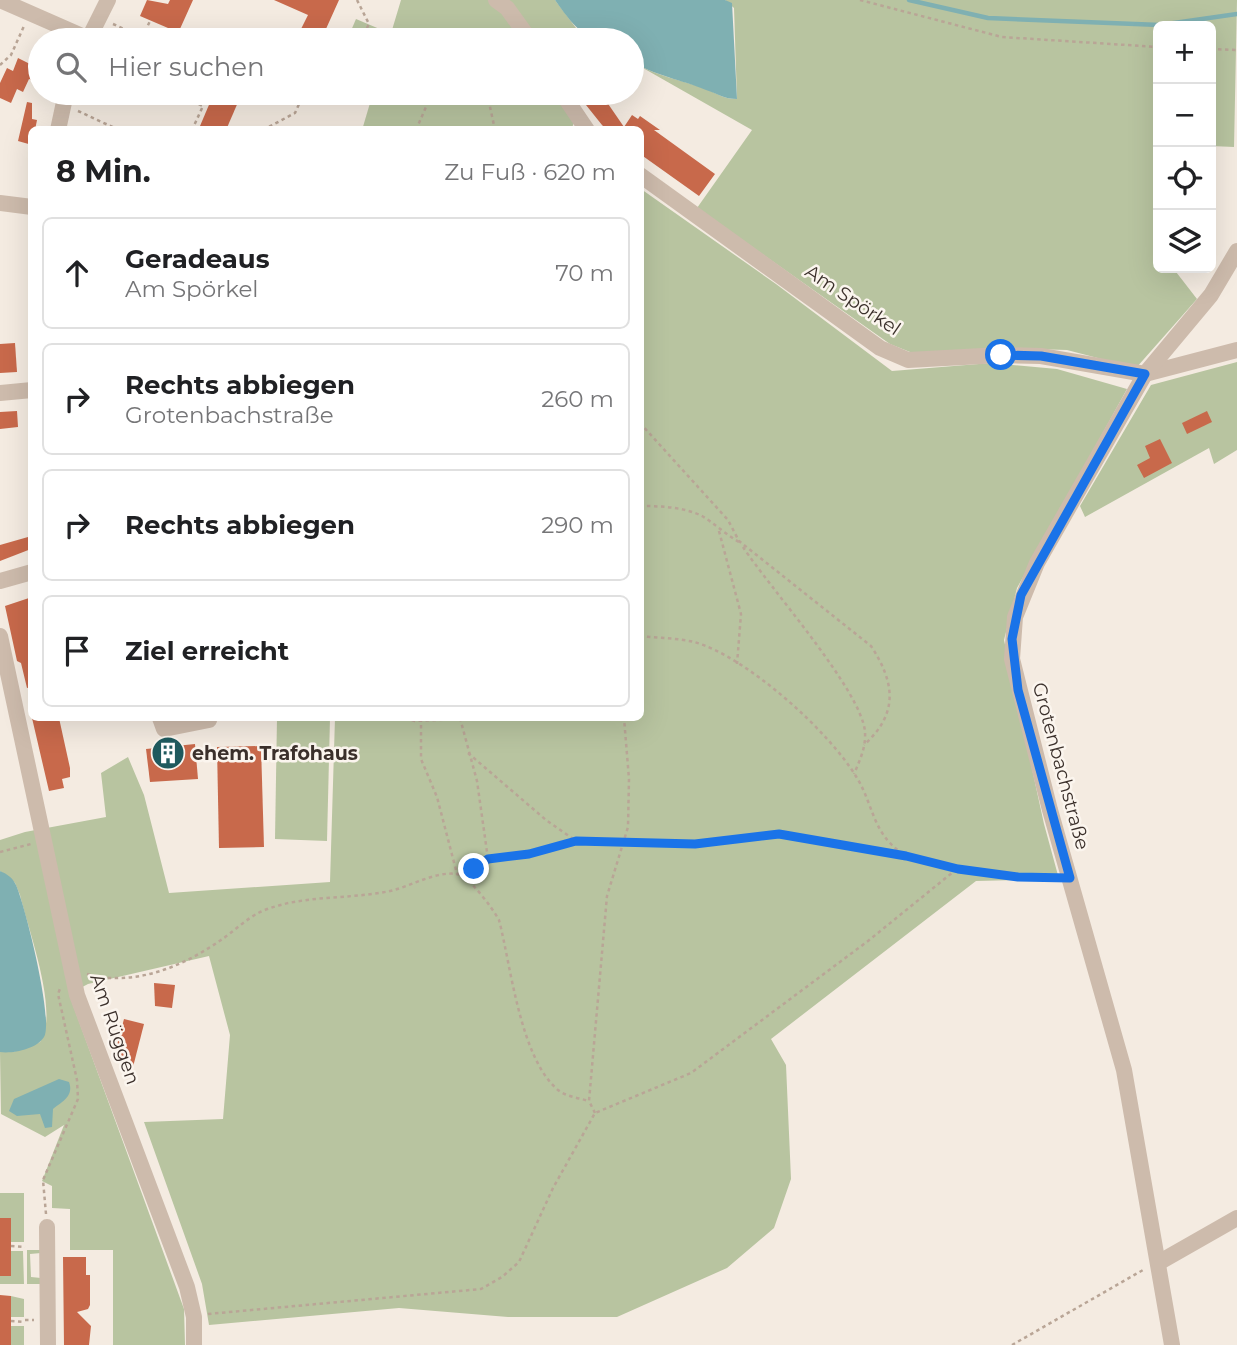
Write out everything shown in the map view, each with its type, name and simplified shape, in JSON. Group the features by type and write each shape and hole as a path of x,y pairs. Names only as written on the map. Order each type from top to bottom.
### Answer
{"street":[{"path":"0,0 62,28"},
{"path":"94,28 108,0"},
{"path":"496,0 507,8 521,28"},
{"path":"59,126 63,105"},
{"path":"570,105 584,126"},
{"name":"Am Spörkel","path":"644,179 880,348 908,360 1001,355 1041,356 1145,374 1237,350"},
{"path":"0,203 28,206"},
{"name":"Grotenbachstraße","path":"1172,1345 1124,1070 1018,690 1012,660 1014,617 1037,563 1145,374 1211,295 1237,251"},
{"path":"0,393 28,390"},
{"path":"0,580 28,573"},
{"name":"Am Rüggen","path":"0,636 77,995 187,1287 194,1317 194,1345"},
{"path":"161,721 164,729 204,721"},
{"path":"1158,1263 1237,1218"},
{"path":"47,1227 48,1345"}],"path":[{"path":"357,0 369,24 367,28"},
{"path":"860,0 1002,37 1153,47"},
{"path":"99,17 122,28"},
{"path":"147,28 150,21"},
{"path":"0,65 11,55 19,37"},
{"path":"1216,49 1237,50"},
{"path":"76,105 112,126"},
{"path":"194,126 203,106 201,105"},
{"path":"273,126 295,113 299,105"},
{"path":"418,126 427,105"},
{"path":"490,105 494,126"},
{"path":"644,427 728,520 739,541 849,694 865,730 864,745 855,774"},
{"path":"644,506 685,511 703,517 719,531 739,541 871,646 885,667 891,691 887,714 877,734 864,745"},
{"path":"719,531 741,614 737,664"},
{"path":"644,636 694,642 737,664 785,699 824,734 855,774 873,821 894,848 906,856"},
{"path":"421,721 421,759 437,797 457,874"},
{"path":"461,721 480,794 488,859"},
{"path":"595,1113 589,1101 607,895 624,841 629,779 624,721"},
{"path":"468,753 576,841"},
{"path":"47,1227 43,1180 78,1099 78,1080 58,994 60,986 73,973 122,981 170,969 217,943 260,912 326,896 391,891 419,880 474,869 488,859 529,854 576,841 695,844 779,834 906,856 958,869 1018,877 1070,878"},
{"path":"0,852 44,842"},
{"path":"194,1317 233,1309 481,1289 502,1277 519,1262 553,1188 595,1113 691,1073 868,941 958,869"},
{"path":"457,874 466,878 473,890 491,906 499,920 528,1040 547,1077 563,1093 589,1101"},
{"path":"11,1247 25,1247"},
{"path":"1013,1345 1158,1263"},
{"path":"11,1321 31,1320"}],"green space":[{"path":"401,0 555,0 576,28 393,28"},
{"path":"725,0 1237,0 1234,147 1216,146 1216,21 1153,21 1153,273 1177,273 1197,299 1136,368 1067,350 996,348 915,354 890,344 697,208 752,130 644,68 737,99 734,8"},
{"path":"356,19 377,28 352,28"},
{"path":"369,105 578,105 573,126 363,126"},
{"path":"644,191 776,284 892,371 991,363 1057,369 1127,389 1017,588 1004,640 1044,824 1059,879 976,881 771,1039 786,1065 791,1179 774,1228 727,1268 617,1317 508,1317 399,1308 209,1325 202,1284 144,1122 223,1119 230,1035 209,956 88,984 69,994 184,1309 185,1345 113,1345 113,1250 70,1250 70,1209 52,1208 52,1186 42,1181 64,1125 45,1137 1,1114 0,1052 13,1052 40,1042 45,1029 46,1012 45,992 20,895 15,883 0,871 0,840 25,832 106,817 101,773 128,757 144,795 169,893 330,882 335,721 644,721"},
{"path":"1237,362 1237,450 1214,464 1209,448 1085,517 1080,506 1151,385"},
{"path":"277,721 330,721 327,841 275,839"},
{"path":"0,1193 24,1193 24,1242 11,1242 11,1218 0,1218"},
{"path":"27,1250 41,1250 41,1253 30,1254 31,1277 41,1278 41,1284 27,1284"},
{"path":"11,1251 23,1251 24,1284 0,1284 0,1276 11,1276"},
{"path":"11,1296 24,1299 24,1317 11,1317"},
{"path":"11,1326 24,1326 24,1345 11,1345"}],"water":[{"path":"555,0 725,0 732,3 737,99 721,96 644,67 644,28 578,28"},
{"path":"0,871 13,880 20,897 37,962 45,1009 46,1026 41,1041 30,1048 11,1052 0,1052"},
{"path":"59,1079 69,1082 70,1091 67,1098 53,1109 52,1127 45,1128 40,1114 17,1116 9,1111 14,1099"}],"building":[{"path":"147,0 168,4 170,0 193,0 180,28 168,28 140,16"},
{"path":"274,0 339,0 326,28 302,28 308,15"},
{"path":"18,58 28,63 28,81 23,92 17,89 11,103 0,98 0,83 7,68 13,71"},
{"path":"28,102 28,105 32,105 32,119 37,120 36,126 28,126 28,144 18,141"},
{"path":"209,105 237,105 228,126 200,126"},
{"path":"586,105 609,105 623,126 602,125"},
{"path":"632,115 638,119 640,116 660,130 654,130 715,174 699,196 644,157 644,126 625,126"},
{"path":"15,343 17,372 0,373 0,344"},
{"path":"17,411 18,427 0,429 0,412"},
{"path":"1207,411 1212,422 1187,434 1182,423"},
{"path":"1160,439 1172,463 1144,478 1137,465 1150,458 1145,446"},
{"path":"28,537 28,550 0,561 0,545"},
{"path":"28,598 28,688 21,663 17,661 5,606"},
{"path":"33,721 60,721 70,777 62,779 64,788 49,791"},
{"path":"195,744 198,779 150,782 146,749"},
{"path":"261,746 264,847 219,848 217,747"},
{"path":"154,983 175,985 172,1008 155,1006"},
{"path":"124,1019 144,1024 133,1067 113,1060"},
{"path":"0,1218 11,1218 11,1276 0,1276"},
{"path":"63,1257 86,1257 86,1275 90,1275 90,1305 88,1309 77,1312 91,1326 89,1345 64,1345"},
{"path":"0,1295 11,1296 11,1345 0,1345"}],"waterway":[{"path":"909,0 988,18 1160,25 1237,14"}],"place":[{"name":"ehem. Trafohaus","path":"168,753"}],"route":[{"path":"474,869 488,859 529,854 576,841 669,845 779,834 929,860 958,869 1018,877 1070,878 1018,690 1012,660 1014,617 1021,595 1037,563 1145,374 1041,356 1001,355"}]}
